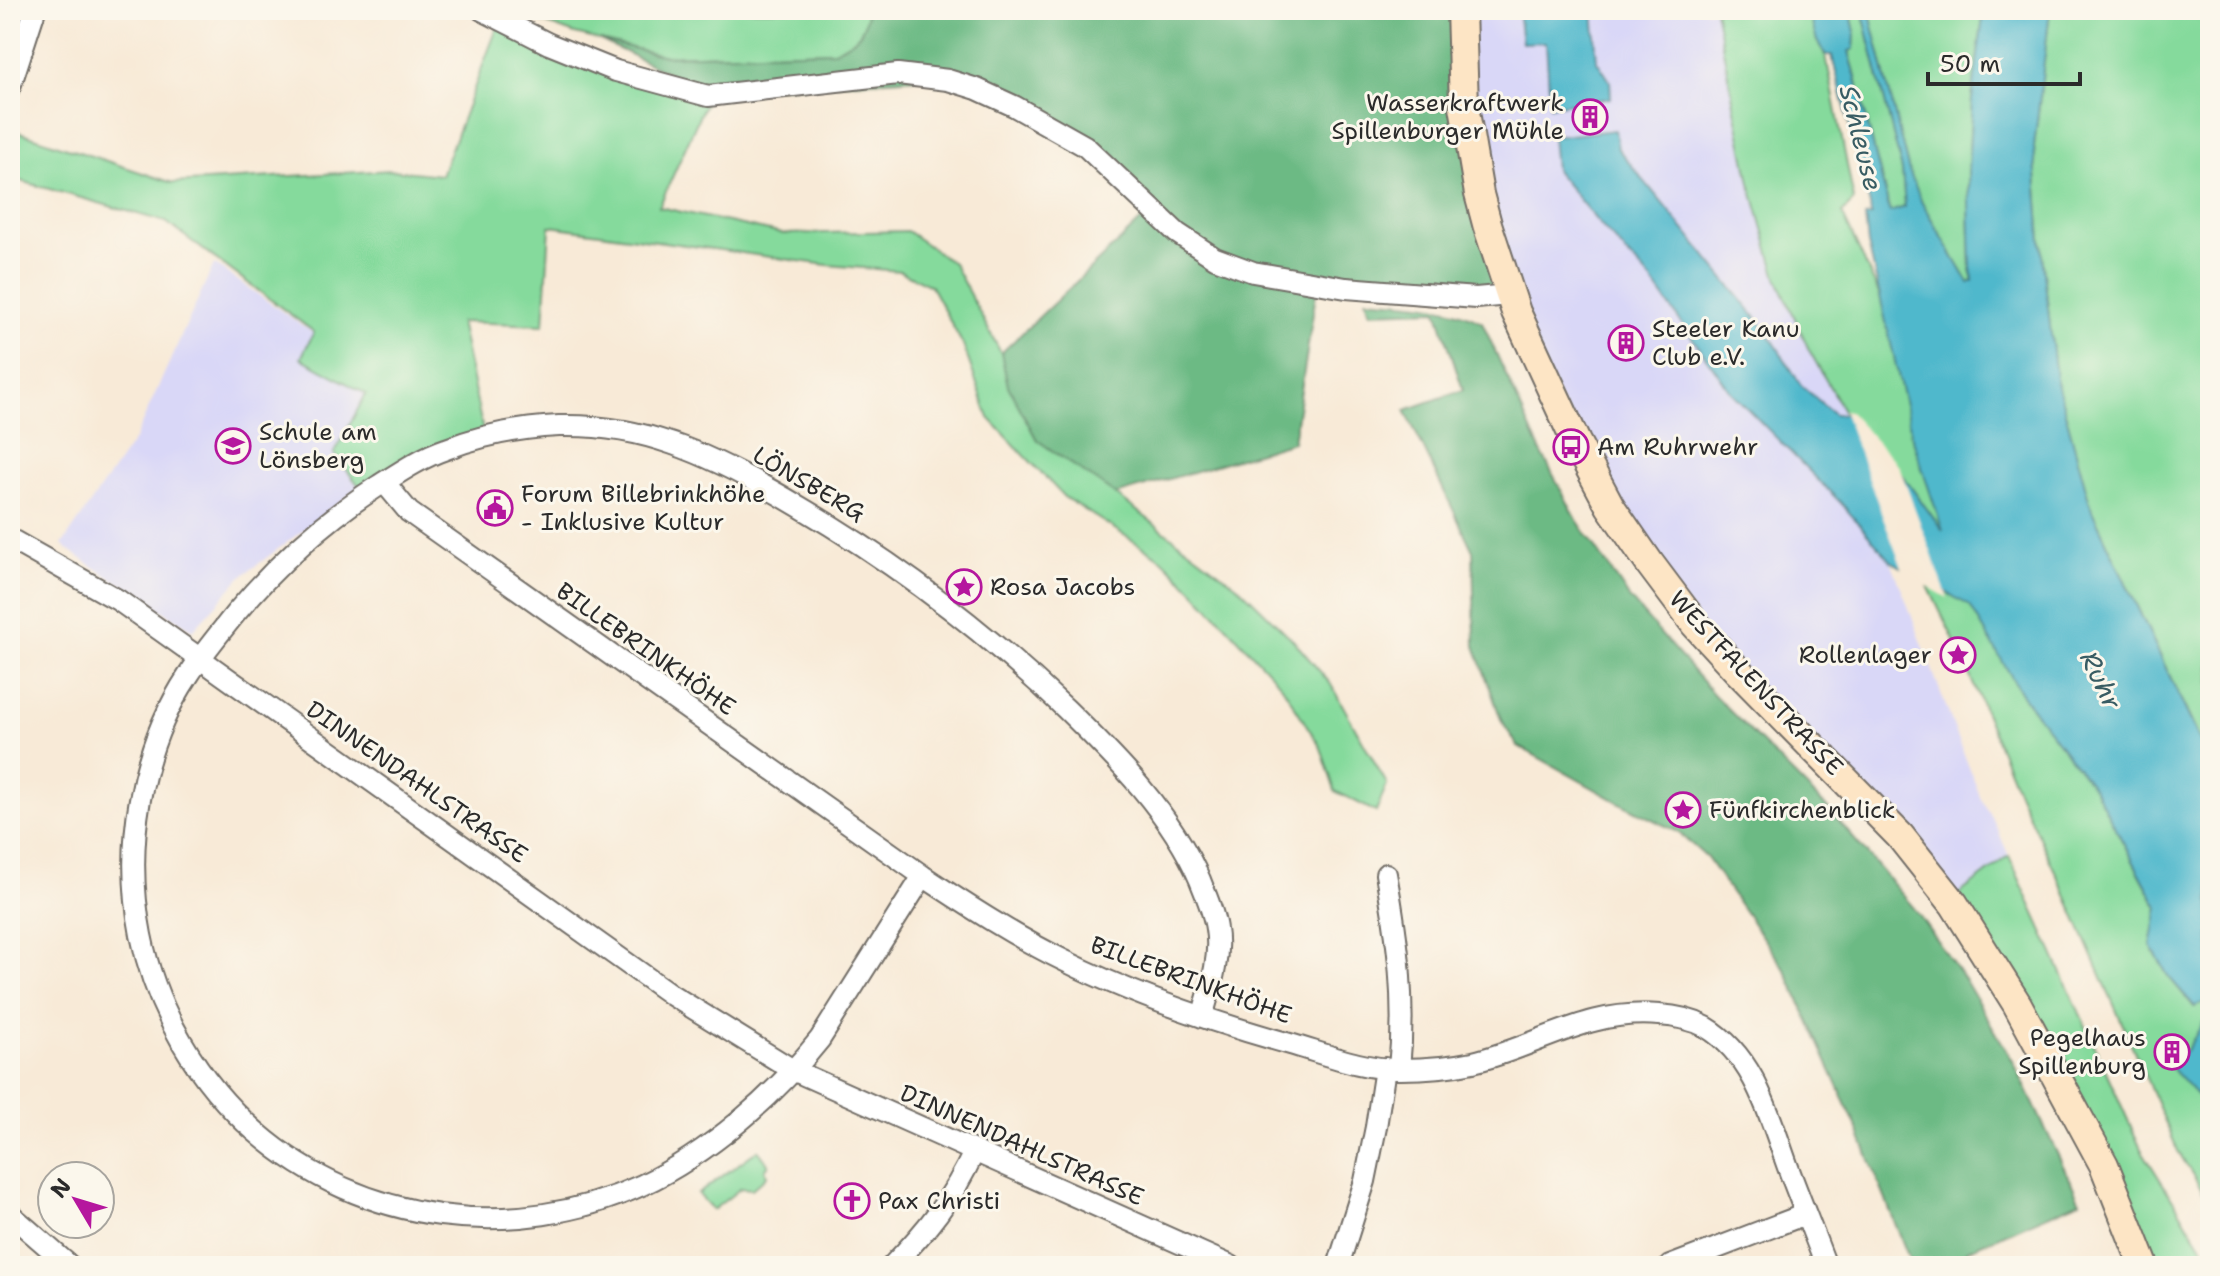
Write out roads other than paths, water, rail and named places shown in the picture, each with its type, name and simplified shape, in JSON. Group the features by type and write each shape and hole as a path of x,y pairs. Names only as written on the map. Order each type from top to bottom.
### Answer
{"main road":[{"name":"WESTFALENSTRASSE","path":"1461,10 1464,106 1487,224 1509,295 1576,442 1610,506 1695,624 1900,836 1954,904 2017,1004 2104,1165 2144,1266"}],"street":[{"path":"10,87 35,10"},
{"path":"482,10 549,44 616,71 708,96 898,74 948,80 1014,106 1085,146 1177,233 1215,258 1253,272 1346,288 1476,298 1509,295"},
{"name":"LÖNSBERG","path":"793,1070 745,1116 673,1168 611,1198 550,1214 489,1219 419,1213 353,1192 293,1160 267,1142 235,1112 190,1055 162,1003 137,917 134,852 144,780 167,714 186,679 256,589 295,550 331,519 414,463 440,450 494,434 524,429 565,426 644,434 707,457 780,495 876,554 966,620 1034,678 1097,739 1168,823 1193,865 1209,903 1216,927 1217,951 1213,981 1202,1017"},
{"name":"BILLEBRINKHÖHE","path":"384,482 409,512 923,876 993,922 1063,961 1136,993 1320,1053 1392,1069 1475,1061 1568,1027 1641,1013 1674,1016 1705,1027 1727,1043 1750,1074 1764,1101 1826,1266"},
{"name":"DINNENDAHLSTRASSE","path":"10,539 118,600 670,994 793,1070 1231,1266"},
{"path":"1338,1266 1365,1181 1402,1023 1401,967 1386,874"},
{"path":"793,1070 820,1039 923,876"},
{"path":"892,1266 943,1209 974,1152"},
{"path":"10,1214 70,1266"},
{"path":"1670,1266 1806,1214"}],"water":[{"path":"1518,10 1593,10 1597,61 1610,81 1611,98 1550,106 1546,42 1522,43"},
{"path":"1808,10 1850,10 1855,32 1854,49 1849,51 1890,212 1905,207 1902,170 1862,10 1869,10 1908,168 1922,203 1969,283 1974,281 1968,170 1972,99 1984,10 2050,10 2034,147 2056,379 2092,511 2210,762 2210,998 2195,1007 2168,976 2151,946 2158,907 2095,790 2024,698 1970,606 1891,561 1841,503 1731,392 1651,280 1555,170 1552,137 1615,130 1618,149 1767,331 1801,385 1834,414 1845,414 1902,475 1943,531 1914,444 1868,244 1865,217 1871,216 1870,206 1832,56 1827,56 1817,41"},
{"path":"2210,1014 2210,1110 2170,1066 2183,1054"}],"place":[{"name":"Wasserkraftwerk Spillenburger Mühle","path":"1590,117"},
{"name":"Steeler Kanu Club e.V.","path":"1626,343"},
{"name":"Schule am Lönsberg","path":"233,446"},
{"name":"Am Ruhrwehr","path":"1571,447"},
{"name":"Forum Billebrinkhöhe - Inklusive Kultur","path":"495,508"},
{"name":"Rosa Jacobs","path":"964,587"},
{"name":"Rollenlager","path":"1958,655"},
{"name":"Fünfkirchenblick","path":"1683,810"},
{"name":"Pegelhaus Spillenburg","path":"2172,1052"},
{"name":"Pax Christi","path":"852,1201"}],"water label":[{"name":"Schleuse","path":"1861,138"},
{"name":"Ruhr","path":"2101,680"}]}
